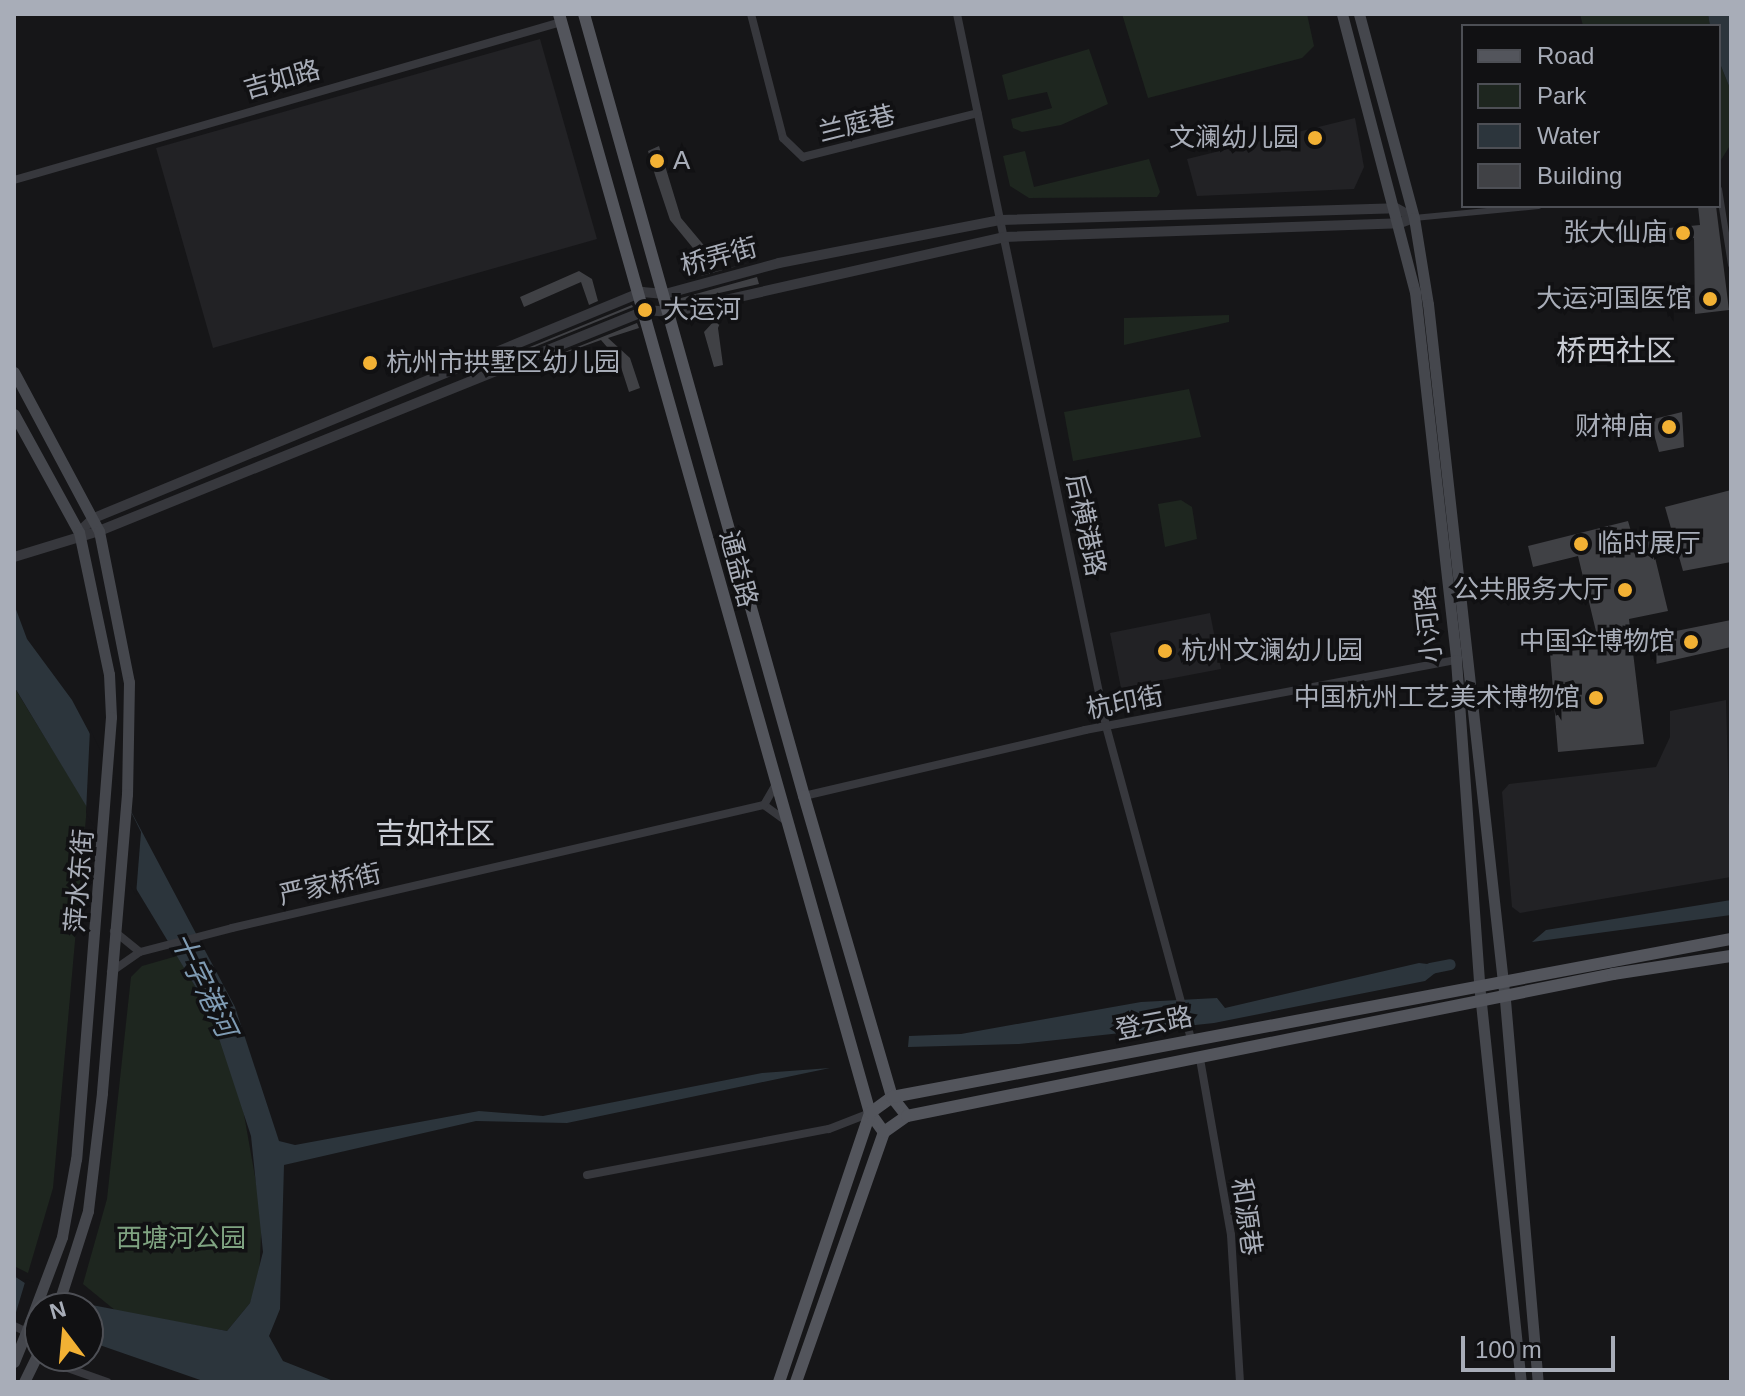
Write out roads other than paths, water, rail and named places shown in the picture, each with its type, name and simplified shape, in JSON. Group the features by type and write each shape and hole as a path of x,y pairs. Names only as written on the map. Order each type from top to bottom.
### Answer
{"main road":[{"name":"通益路","path":"584,14 672,312 804,796 892,1097 907,1116"},
{"name":"小河路","path":"1342,14 1400,223 1415,292 1456,660 1479,984 1521,1382"},
{"name":"小河路","path":"1359,14 1414,218 1505,1000 1538,1382"},
{"name":"通益路","path":"560,18 642,292 776,784 870,1113 884,1132"},
{"name":"萍水东街","path":"14,372 99,531 129,682 130,715 102,1093 80,1243 63,1292"},
{"name":"萍水东街","path":"14,414 79,532 109,674 111,717 101,899 76,1159 62,1237 14,1362"},
{"name":"登云路","path":"870,1113 892,1097 1610,959 1731,939"},
{"name":"登云路","path":"884,1132 907,1116 1483,1005 1613,974 1731,956"},
{"path":"779,1382 870,1113"},
{"path":"796,1382 884,1132"}],"street":[{"name":"兰庭巷","path":"751,14 783,138 803,157 978,113"},
{"name":"后横港路","path":"957,14 1106,726 1191,1039"},
{"name":"吉如路","path":"14,180 560,18"},
{"path":"1721,202 1731,265"},
{"name":"桥弄街","path":"79,532 94,518 642,292 665,294 779,263 1001,220 1396,208"},
{"path":"1396,208 1414,218"},
{"name":"桥弄街","path":"18,555 79,532 99,531 647,310 672,312 1004,237 1400,223 1414,218 1517,208"},
{"name":"杭印街","path":"804,796 1106,726 1456,660"},
{"path":"776,784 764,805 787,822"},
{"name":"严家桥街","path":"111,972 140,952 221,931 764,805"},
{"path":"114,931 140,952"},
{"name":"和源巷","path":"1200,1059 1231,1235 1240,1382"},
{"path":"587,1175 829,1129 870,1113"},
{"path":"79,1372 107,1382"}],"water":[{"path":"1708,14 1731,14 1731,91 1721,66 1721,24 1710,24"},
{"name":"十字港河","path":"14,604 27,639 72,700 235,1007 279,1141 295,1145 479,1111 543,1116 762,1073 830,1068 567,1123 476,1121 284,1165 280,1309 269,1336 283,1361 336,1382 206,1382 104,1347 104,1307 227,1331 250,1303 263,1252 251,1136 210,1011 15,688"},
{"path":"1731,900 1731,915 1532,942 1546,930"},
{"path":"1419,963 1444,966 1425,981 1214,1023 1019,1044 908,1047 909,1036 961,1034 1141,1002 1217,998 1225,1008"},
{"path":"14,1276 39,1292 24,1292 24,1314 14,1315"}],"waterway":[{"path":"1430,968 1450,964"}],"place":[{"name":"文澜幼儿园","path":"1315,138"},
{"name":"A","path":"657,161"},
{"name":"张大仙庙","path":"1683,233"},
{"name":"大运河国医馆","path":"1710,299"},
{"name":"大运河","path":"645,310"},
{"name":"杭州市拱墅区幼儿园","path":"370,363"},
{"name":"财神庙","path":"1669,427"},
{"name":"临时展厅","path":"1581,544"},
{"name":"公共服务大厅","path":"1625,590"},
{"name":"中国伞博物馆","path":"1691,642"},
{"name":"杭州文澜幼儿园","path":"1165,651"},
{"name":"中国杭州工艺美术博物馆","path":"1596,698"}],"district":[{"name":"桥西社区","path":"1616,351"},
{"name":"吉如社区","path":"435,834"}],"park label":[{"name":"西塘河公园","path":"181,1239"}]}
